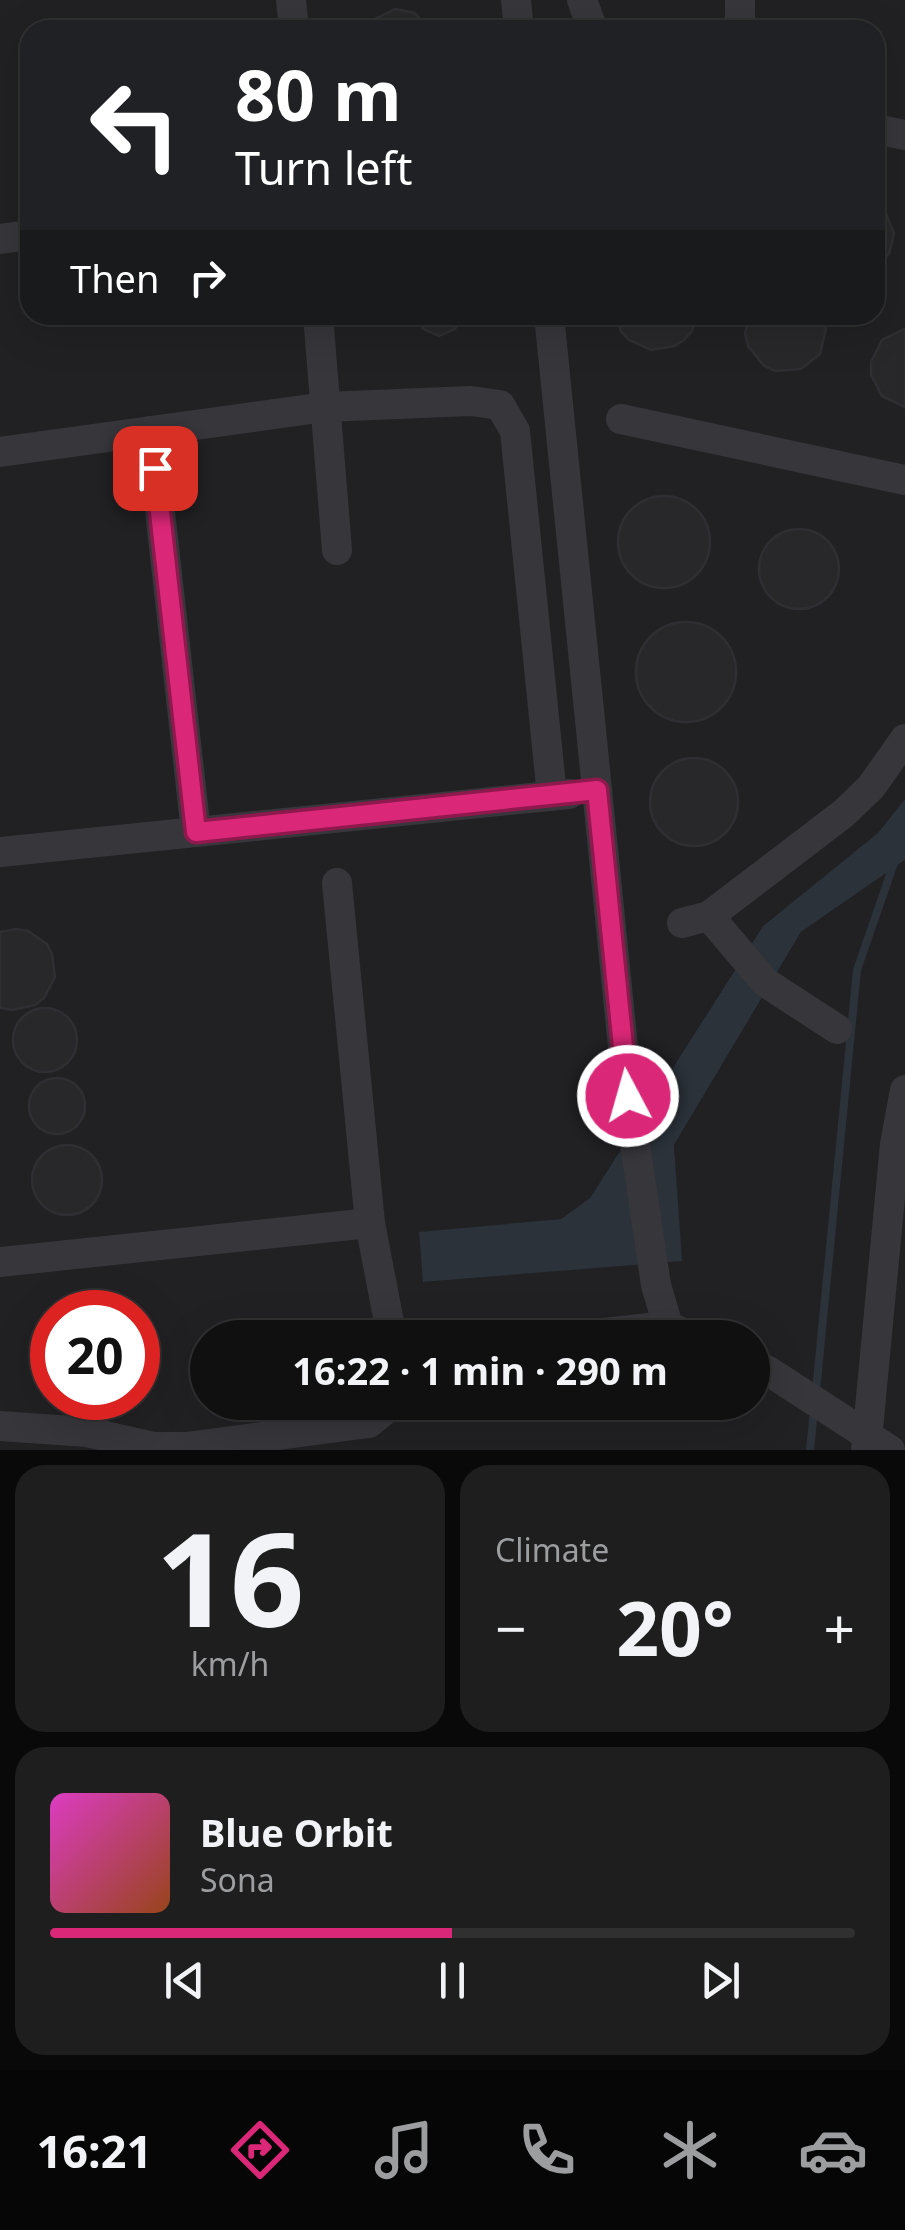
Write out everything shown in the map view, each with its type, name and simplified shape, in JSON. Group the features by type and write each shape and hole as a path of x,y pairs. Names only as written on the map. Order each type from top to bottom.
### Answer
{"lane":[{"path":"319,325 337,550"},
{"path":"550,325 628,1096 656,1285 675,1320"},
{"path":"0,452 325,408 471,401 500,405 514,432 552,796"},
{"path":"621,419 905,480"},
{"path":"151,431 196,832"},
{"path":"837,1029 766,982 696,920 844,813 872,787 905,739"},
{"path":"0,852 597,790"},
{"path":"337,883 370,1222 389,1320"},
{"path":"874,1445 895,1144 905,1090"},
{"path":"0,1262 370,1222"},
{"path":"770,1373 831,1411 874,1445"},
{"path":"0,1426 87,1432 153,1447 186,1447 369,1424 374,1420"}],"shaded area":[{"path":"0,0 905,0 905,799 879,833 763,926 590,1198 561,1219 419,1233 424,1282 681,1260 674,1145 801,932 905,860 905,1450 0,1450"},
{"path":"905,799 905,860 801,932 674,1145 682,1261 423,1282 419,1232 561,1219 590,1198 763,926 878,833"}],"building":[{"path":"395,9 415,13 421,20 374,20"},
{"path":"885,213 894,233 885,257"},
{"path":"421,325 457,325 439,336"},
{"path":"619,325 694,325 684,340 674,346 651,350 629,340"},
{"path":"747,325 825,325 826,329 820,354 801,369 775,371 764,366 748,346"},
{"path":"905,329 905,407 882,396 871,375 871,362 882,340"},
{"path":"664,496 681,500 696,510 706,525 710,542 706,559 696,574 681,584 664,588 647,584 632,574 622,559 618,542 622,525 632,510 647,500"},
{"path":"799,529 814,532 827,541 836,554 836,584 827,597 814,606 799,609 784,606 771,597 762,584 759,569 762,554 771,541 784,532"},
{"path":"686,622 705,625 722,636 733,653 733,691 722,708 705,719 686,722 667,719 650,708 639,691 636,672 639,653 650,636 667,625"},
{"path":"694,758 711,761 725,771 735,785 735,819 725,833 711,843 694,846 677,843 663,833 653,819 650,802 653,785 663,771 677,761"},
{"path":"28,931 47,944 55,977 44,998 35,1005 12,1010 0,1008 0,932"},
{"path":"45,1008 67,1018 77,1040 67,1062 45,1072 23,1062 13,1040 23,1018"},
{"path":"57,1078 77,1086 85,1106 77,1126 57,1134 37,1126 29,1106 37,1086"},
{"path":"67,1145 92,1155 102,1180 92,1205 67,1215 42,1205 32,1180 42,1155"}],"waterway":[{"path":"816,1391 857,970 894,863"},
{"path":"810,1450 814,1410"}],"route":[{"path":"155,468 196,832 597,790 628,1096"}]}
